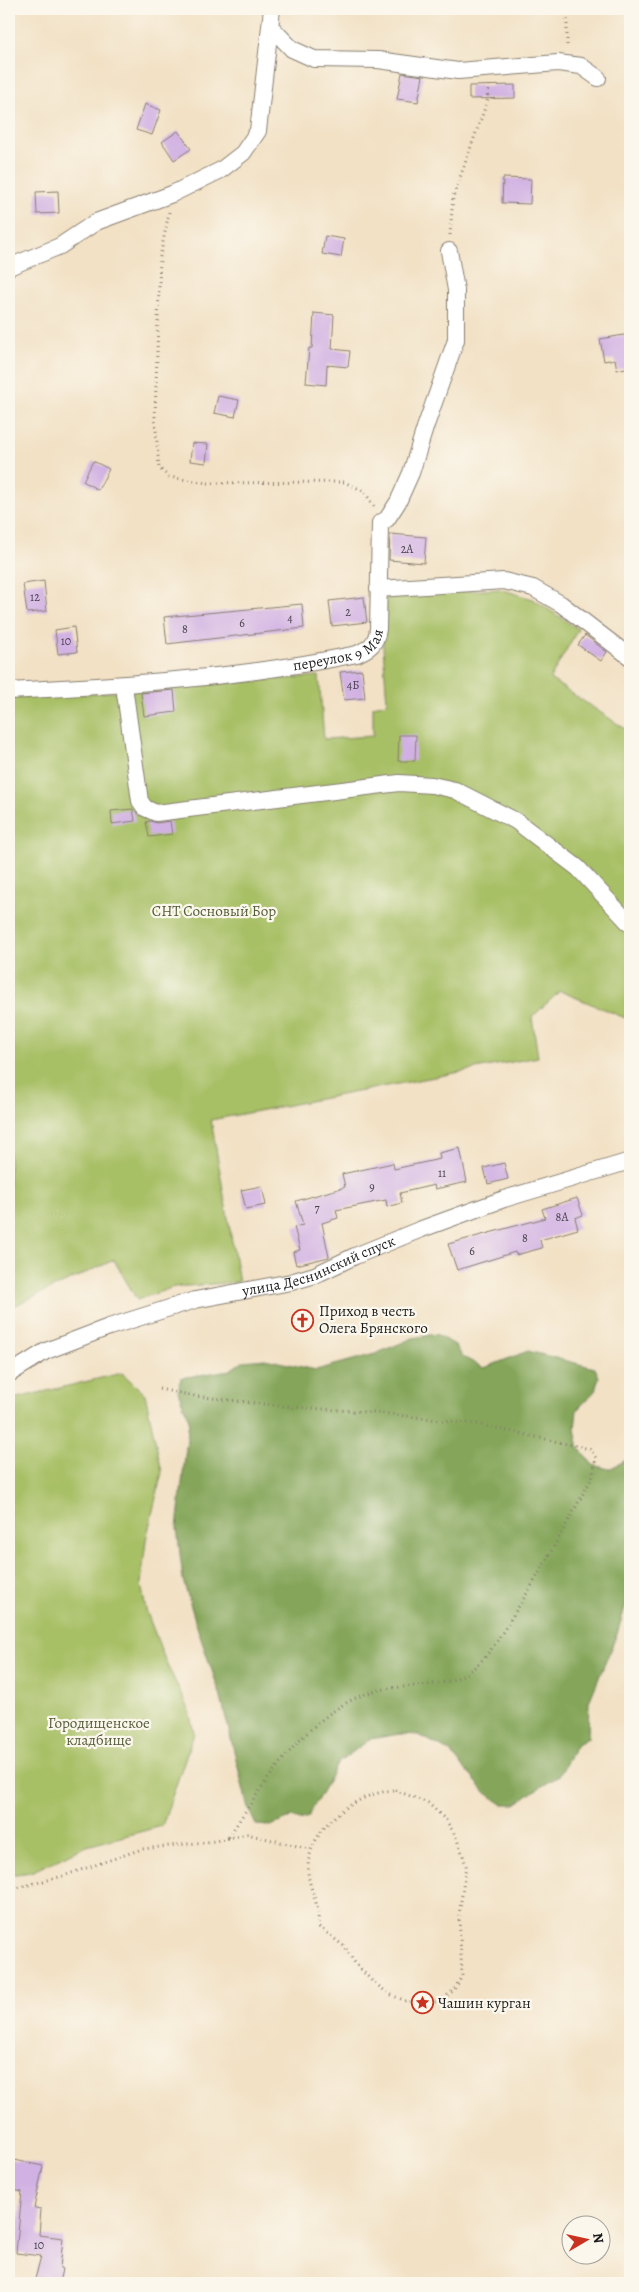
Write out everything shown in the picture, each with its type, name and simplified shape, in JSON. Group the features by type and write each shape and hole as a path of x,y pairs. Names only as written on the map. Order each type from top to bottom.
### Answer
{"street":[{"path":"9,267 60,246 96,222 172,194 221,170 243,153 258,132 272,9"},
{"path":"271,26 292,50 314,59 378,60 458,71 567,64 581,66 598,78"},
{"path":"449,251 456,290 456,340 425,428 412,474 387,519 380,523 378,589 504,581 533,588 561,604 628,650"},
{"name":"переулок 9 Мая","path":"9,691 124,686 260,672 357,654 371,648 376,640 378,589"},
{"path":"124,686 140,801 145,808 156,813 399,783 432,785 455,790 516,821 578,868 630,924"},
{"name":"улица Деснинский спуск","path":"9,1374 46,1351 109,1327 195,1300 291,1282 315,1275 354,1256 504,1199 630,1161"}],"path":[{"path":"567,9 567,64"},
{"path":"449,251 453,197 487,102 491,69"},
{"path":"172,194 160,257 155,417 159,468 169,477 207,483 344,482 364,491 374,503 380,523"},
{"path":"159,1390 280,1406 380,1413 477,1424 590,1449 596,1458 593,1476 533,1585 488,1656 466,1673 450,1681 378,1690 347,1700 324,1718 284,1757 260,1787 228,1838"},
{"path":"395,1790 408,1794 428,1803 446,1820 455,1835 466,1866 459,1915 462,1976 454,1990 440,2002 408,2002 389,1994 372,1981 355,1963 344,1946 319,1927 318,1912 307,1869 310,1849 332,1819 348,1806 380,1791 395,1790"},
{"path":"9,1890 64,1876 142,1849 247,1834 310,1849"}],"green space":[{"name":"СНТ Сосновый Бор","path":"500,589 533,599 578,629 550,679 630,732 630,1020 560,991 532,1017 538,1057 211,1120 239,1282 174,1287 137,1300 114,1260 9,1308 9,697 61,696 319,676 324,739 373,736 373,706 387,703 383,646 386,596"},
{"path":"436,1334 455,1345 463,1357 484,1368 528,1351 595,1368 599,1377 595,1391 577,1410 575,1429 579,1448 593,1465 609,1469 630,1458 630,1591 617,1634 589,1702 588,1738 576,1745 559,1776 516,1804 502,1804 486,1793 449,1751 419,1735 400,1734 370,1739 338,1763 308,1817 300,1820 292,1817 271,1826 256,1825 248,1808 220,1694 183,1580 177,1528 189,1420 178,1391 181,1378 230,1370 243,1361 265,1359 316,1370 375,1354 413,1338"},
{"name":"Городищенское кладбище","path":"122,1373 145,1394 162,1472 146,1540 141,1584 146,1610 167,1665 188,1707 194,1733 162,1826 87,1846 31,1872 9,1875 9,1400"}],"building":[{"path":"402,73 423,76 418,102 397,99"},
{"path":"515,85 515,98 469,99 469,86"},
{"path":"145,104 161,110 152,135 136,130"},
{"path":"178,131 191,149 174,160 162,142"},
{"path":"503,178 531,179 530,204 502,203"},
{"path":"58,191 59,213 37,214 36,192"},
{"path":"325,236 344,239 341,257 322,254"},
{"path":"314,313 334,315 332,349 350,351 348,367 327,365 326,385 306,383 309,348 312,348"},
{"path":"630,334 630,367 617,370 615,359 604,361 600,339"},
{"path":"218,396 239,400 235,417 214,413"},
{"path":"192,443 208,444 206,463 190,461"},
{"path":"93,461 109,469 98,490 83,481"},
{"path":"390,534 426,537 424,563 389,560"},
{"path":"44,581 47,611 27,613 23,584"},
{"path":"364,597 367,622 332,626 329,601"},
{"path":"302,604 304,628 167,644 164,617"},
{"path":"74,627 77,652 58,654 55,630"},
{"path":"585,635 607,652 601,661 578,645"},
{"path":"362,670 365,698 344,700 340,672"},
{"path":"174,690 176,712 144,716 141,693"},
{"path":"399,735 416,735 415,761 398,761"},
{"path":"133,809 135,821 112,824 111,811"},
{"path":"170,821 172,834 149,837 146,822 157,823"},
{"path":"460,1148 467,1182 435,1189 434,1185 400,1193 402,1203 387,1207 386,1200 336,1210 338,1218 322,1223 329,1257 296,1265 293,1252 300,1250 294,1227 303,1225 296,1201 345,1187 342,1174 393,1163 394,1169 440,1159 439,1153"},
{"path":"504,1163 508,1179 488,1184 484,1168"},
{"path":"262,1186 266,1205 246,1209 241,1190"},
{"path":"577,1198 583,1215 575,1218 578,1229 540,1240 542,1248 516,1255 515,1252 457,1270 448,1244 545,1218 542,1209"},
{"path":"9,2159 43,2166 34,2208 41,2209 39,2235 63,2238 60,2268 62,2269 59,2283 34,2283 41,2256 16,2253 22,2192 9,2189"}],"place":[{"name":"Приход в честь Олега Брянского","path":"303,1320"},
{"name":"Чашин курган","path":"422,2003"}]}
